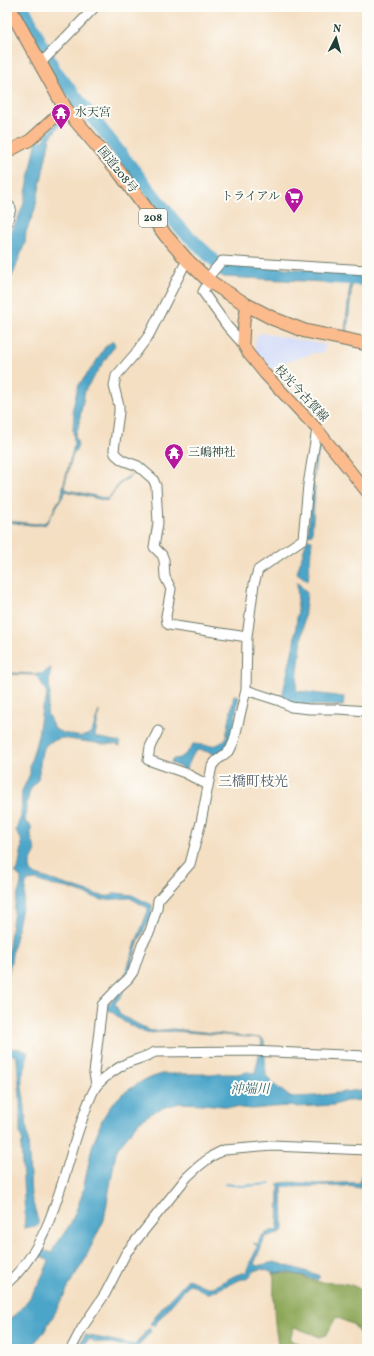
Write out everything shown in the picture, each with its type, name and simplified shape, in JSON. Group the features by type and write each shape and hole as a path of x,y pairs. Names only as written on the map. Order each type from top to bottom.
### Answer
{"highway":[{"name":"国道208号","path":"9,7 65,108 120,173 166,236 187,260 247,305 274,319 305,331 367,344"}],"main road":[{"path":"7,152 30,140 65,108"},
{"path":"243,344 244,321 247,305"},
{"name":"枝光今古賀線","path":"243,344 264,374 317,429 367,492"}],"street":[{"path":"41,63 95,7"},
{"path":"7,203 11,208 7,224"},
{"path":"187,260 149,335 136,354 116,376 114,386 119,412 114,450 115,454 122,460 138,466 153,479 156,486 158,523 154,547 162,555 166,577 171,589 166,616 169,626 247,637"},
{"path":"243,344 227,326 203,292 210,278 222,261 367,270"},
{"path":"7,1283 15,1277 26,1263 37,1245 53,1211 74,1144 96,1085 94,1073 102,1005 133,972 142,945 150,931 158,900 190,864 201,822 212,766 230,750 234,741 246,690 247,637 254,584 258,570 303,540 308,485 317,429"},
{"path":"246,690 280,701 291,707 309,709 339,708 367,711"},
{"path":"158,731 150,748 148,760 184,773 208,785"},
{"path":"96,1085 115,1070 155,1052 250,1051 367,1056"},
{"path":"73,1348 82,1328 105,1294 126,1253 187,1177 212,1156 224,1150 272,1146 367,1150"}],"shaded area":[{"path":"262,333 326,345 323,353 314,353 284,363 267,371 258,360 255,348 256,338 258,334"}],"green space":[{"path":"272,1273 297,1275 319,1282 348,1284 367,1293 367,1336 359,1333 354,1325 336,1317 326,1336 320,1337 294,1327 290,1339 307,1349 279,1349 275,1322 274,1278"}],"water":[{"path":"58,119 62,122 50,138 35,209 26,232 25,243 12,277 7,283 7,236 17,221 24,203 37,139 44,141 46,135"},
{"path":"224,264 344,272 343,283 224,277 216,273"},
{"path":"349,272 367,273 367,284 352,283 347,332 345,332 350,284 348,284"},
{"path":"113,341 115,345 85,390 78,428 75,435 78,445 72,457 64,487 68,490 108,499 120,482 141,469 121,483 107,501 66,491 51,515 62,495 73,449 74,414 72,412 78,386 94,365 105,347"},
{"path":"321,441 324,444 322,445 316,459 313,487 315,487 312,534 308,535 314,458"},
{"path":"49,519 46,524 41,525 7,522 39,524 44,523"},
{"path":"307,539 312,540 308,581 297,573"},
{"path":"297,582 307,593 296,689 298,691 344,697 343,706 290,704 282,697 294,644 298,609"},
{"name":"沖端川","path":"51,668 49,680 50,695 47,706 47,714 54,727 61,732 72,735 86,735 92,732 99,711 95,737 120,742 120,746 115,744 103,744 61,738 46,745 42,751 38,779 30,790 26,807 25,821 31,826 31,837 36,851 30,868 33,874 95,894 105,896 110,896 115,893 132,895 152,905 152,915 139,940 122,995 115,1003 119,1012 124,1017 151,1031 173,1029 262,1038 264,1041 266,1075 271,1082 290,1097 316,1096 367,1089 367,1100 346,1101 334,1105 288,1106 252,1109 180,1103 153,1112 139,1122 119,1146 116,1152 104,1220 83,1263 73,1278 44,1332 29,1349 7,1349 7,1322 22,1308 41,1279 49,1261 40,1256 43,1250 52,1253 71,1223 82,1195 92,1147 102,1120 111,1105 122,1094 144,1080 162,1074 255,1073 262,1041 260,1038 174,1031 149,1033 124,1022 107,1009 107,1005 121,991 120,980 125,975 148,911 148,908 130,898 102,900 68,888 50,885 36,880 28,881 26,884 7,979 11,932 21,881 21,878 15,872 18,870 22,847 21,839 16,831 21,817 22,791 30,774 30,765 38,736 42,708 46,701 47,693 38,677 34,675 7,673 42,674"},
{"path":"234,695 239,696 231,739 228,747 216,755 199,750 196,751 186,770 171,763 172,759 179,758 184,755 193,744 215,745 219,744 226,738"},
{"path":"7,1048 19,1049 28,1052 26,1066 22,1076 22,1087 28,1138 31,1196 39,1224 24,1228 25,1216 21,1146 23,1141 20,1134 20,1099 17,1059 14,1055 7,1053"},
{"path":"367,1157 367,1170 360,1188 347,1186 282,1187 283,1230 265,1237 254,1264 257,1266 274,1262 318,1275 320,1277 317,1280 286,1272 275,1273 261,1269 254,1271 247,1279 242,1279 207,1294 189,1284 154,1326 150,1324 165,1304 188,1279 206,1287 213,1287 236,1275 246,1272 257,1248 257,1246 253,1243 258,1244 263,1235 278,1229 279,1186 277,1184 288,1182 322,1184 358,1183 366,1164 365,1161"},
{"path":"149,1328 151,1331 136,1349 131,1349 128,1346 96,1342 89,1339 81,1349 74,1349 85,1335 135,1345"}],"waterway":[{"path":"23,7 54,69 178,226 224,270 230,270"},
{"path":"73,105 77,100"},
{"path":"327,277 367,280"},
{"path":"225,1184 242,1186 270,1184"}],"place":[{"name":"水天宮","path":"61,130"},
{"name":"トライアル","path":"294,214"},
{"name":"三嶋神社","path":"174,470"}],"district":[{"name":"三橋町枝光","path":"253,782"}]}
